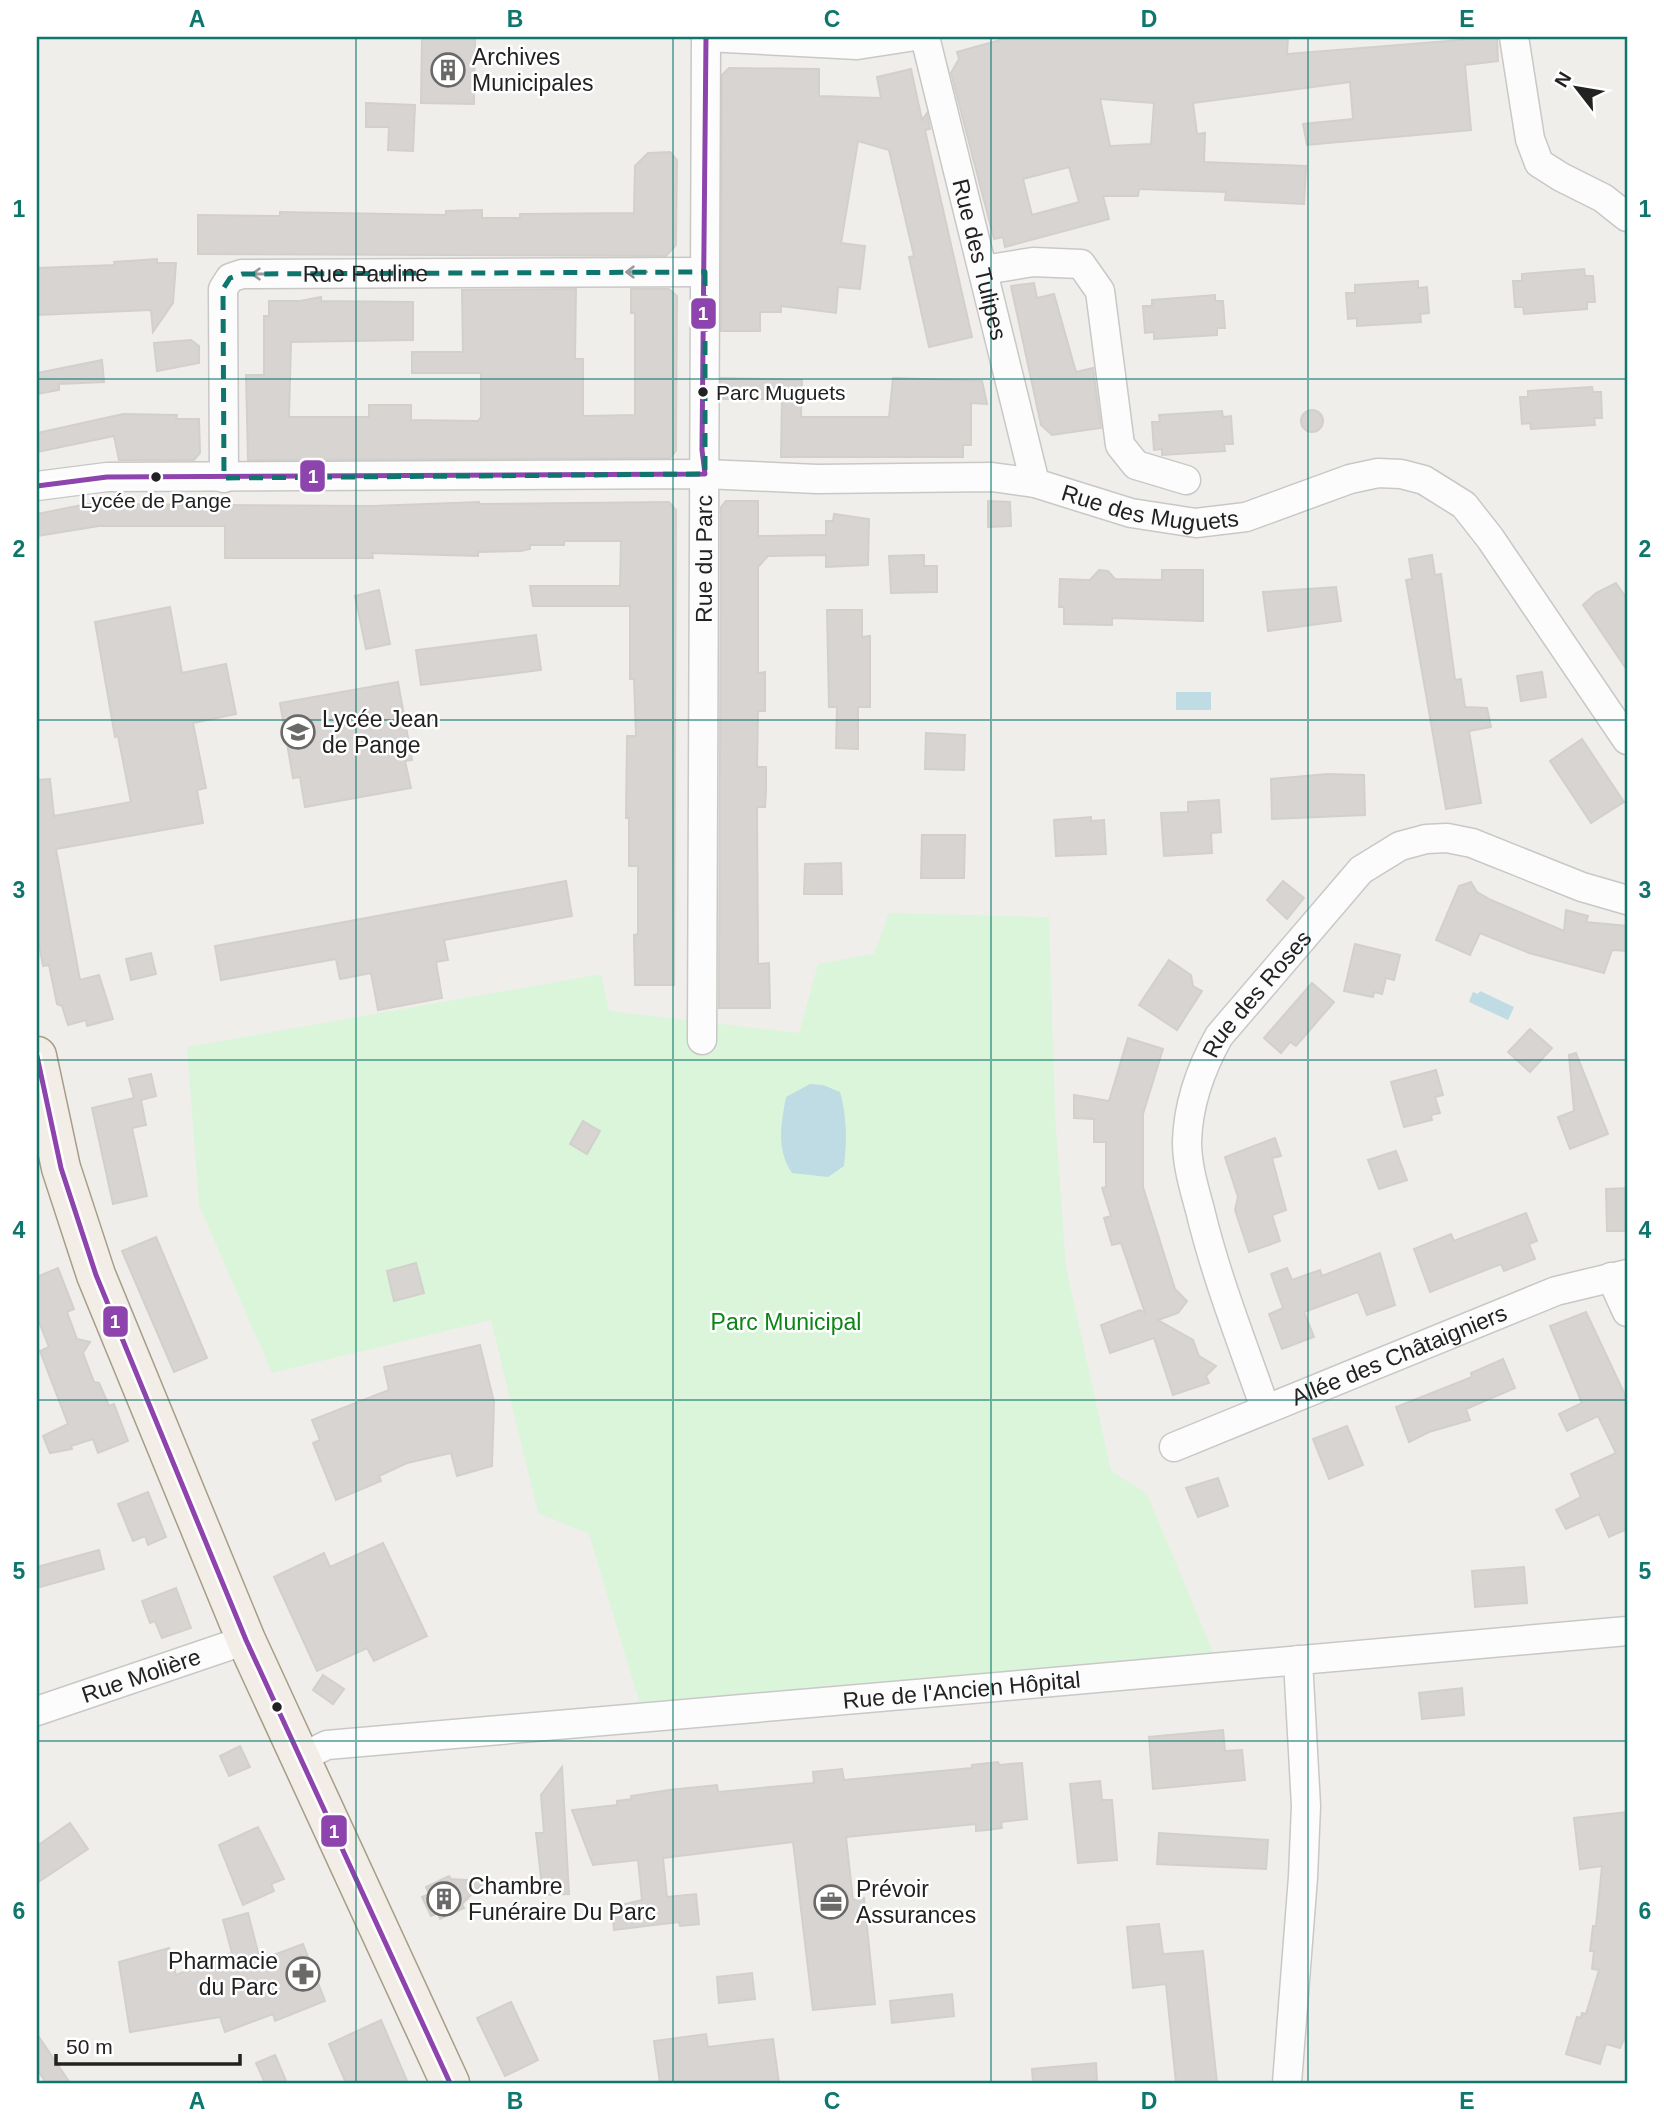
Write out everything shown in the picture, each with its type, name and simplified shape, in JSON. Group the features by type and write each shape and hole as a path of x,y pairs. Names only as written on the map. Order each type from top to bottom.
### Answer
{"main road":[{"path":"37,1056 61,1168 92,1265 246,1640 450,2083"}],"street":[{"path":"706,37 857,45 909,37"},
{"name":"Rue du Parc","path":"702,1040 705,474 702,450 706,37"},
{"name":"Rue des Tulipes","path":"925,37 1035,483"},
{"path":"1514,37 1530,139 1539,163 1604,198 1627,217"},
{"path":"984,271 1033,262 1081,264 1100,291 1120,444 1136,465 1186,480"},
{"name":"Rue Pauline","path":"224,478 223,289 230,278 242,274 705,272"},
{"name":"Rue des Muguets","path":"37,486 107,477 705,474 817,479 992,477 1035,483 1131,513 1196,523 1246,516 1350,478 1401,474 1424,480 1464,505 1627,740"},
{"name":"Rue des Roses","path":"1265,1408 1206,1238 1190,1173 1187,1144 1189,1115 1206,1059 1219,1036 1361,870 1400,846 1426,839 1447,838 1472,843 1582,887 1627,900"},
{"path":"1619,1276 1627,1312"},
{"name":"Allée des Châtaigniers","path":"1174,1447 1556,1291 1619,1276"},
{"name":"Rue de l'Ancien Hôpital","path":"300,1758 327,1745 745,1711 1627,1631"},
{"name":"Rue Molière","path":"37,1711 246,1640"},
{"path":"1287,2083 1306,1806 1298,1660"}],"highlighted area":[{"path":"705,272 705,474 224,478 223,289 230,278 242,274"}],"green space":[{"name":"Parc Municipal","path":"889,913 1049,917 1055,1113 1066,1267 1111,1471 1147,1494 1214,1654 640,1704 589,1534 538,1513 491,1320 272,1373 199,1205 187,1047 601,974 609,1011 799,1033 818,964 874,954"}],"water":[{"path":"1176,692 1211,692 1211,710 1176,710"},
{"path":"1480,991 1514,1007 1508,1020 1469,1002 1473,992 1478,994"},
{"path":"810,1084 823,1085 840,1092 844,1110 844,1166 828,1177 792,1173 782,1146 781,1127 786,1097"}],"building":[{"name":"Archives Municipales","path":"422,37 475,37 474,104 421,103"},
{"path":"1011,37 1288,37 1287,54 1497,37 1498,61 1465,65 1471,130 1307,145 1303,124 1353,119 1350,82 1193,103 1197,134 1205,133 1204,162 1306,166 1304,204 1225,200 1226,192 1139,189 1138,196 1103,196 1109,219 1005,247 1003,237 994,239 951,73 959,59 957,52","holes":["1100,99 1154,103 1151,144 1110,146","1069,167 1079,202 1032,215 1023,179"]},
{"path":"729,68 819,69 819,96 881,98 877,77 911,69 922,120 927,113 930,129 925,130 972,337 929,347 909,257 914,256 889,150 858,141 841,243 865,246 860,289 838,287 836,313 781,306 781,312 760,312 760,331 721,331 722,75"},
{"path":"366,103 415,105 413,151 388,150 389,127 366,127"},
{"path":"670,152 677,160 676,245 666,256 198,254 198,215 280,216 280,212 446,215 446,211 482,210 482,218 520,218 520,214 634,213 635,166 648,153"},
{"path":"157,259 157,263 176,263 173,303 153,332 151,310 37,315 37,268 115,265 114,262"},
{"path":"1584,269 1585,276 1593,276 1595,302 1587,302 1587,309 1524,314 1523,307 1515,307 1513,281 1522,281 1522,274"},
{"path":"1418,281 1418,288 1427,287 1429,313 1420,314 1421,322 1357,326 1357,318 1348,319 1346,293 1355,293 1355,285"},
{"path":"1034,283 1037,298 1054,294 1076,372 1093,368 1101,428 1052,435 1041,425 1011,286"},
{"path":"576,289 575,359 583,359 583,416 635,415 635,313 631,313 631,289 669,289 677,296 676,451 670,458 248,460 246,375 264,375 264,316 269,316 269,301 300,301 321,297 321,301 413,302 413,340 291,342 289,417 369,417 369,405 411,405 411,420 478,421 481,417 481,373 412,373 412,352 463,352 462,290"},
{"path":"1215,295 1215,301 1223,301 1225,328 1217,328 1217,335 1154,339 1154,332 1145,333 1143,306 1152,306 1152,300"},
{"path":"191,340 199,346 199,363 157,371 154,343"},
{"path":"102,360 104,382 59,384 59,390 37,394 37,373"},
{"path":"721,378 802,380 801,417 889,417 893,378 982,381 987,404 971,403 971,445 963,445 963,457 781,457 782,399 721,399"},
{"path":"1592,387 1593,392 1601,392 1602,418 1594,418 1595,425 1531,429 1530,423 1522,424 1520,397 1528,397 1528,391"},
{"path":"1312,410 1320,413 1323,421 1320,429 1312,432 1304,429 1301,421 1304,413"},
{"path":"1222,411 1223,417 1231,416 1233,444 1224,444 1225,451 1162,455 1162,449 1154,450 1152,422 1160,422 1159,415"},
{"path":"123,414 177,415 176,419 199,419 200,453 194,460 119,460 114,436 37,452 37,433"},
{"path":"726,501 758,501 758,536 826,535 826,521 833,521 834,514 869,519 868,565 826,567 826,555 768,556 758,567 758,673 765,672 765,711 758,711 757,767 766,767 766,791 765,807 757,807 758,964 769,963 770,1008 719,1008 721,507"},
{"path":"988,501 1010,502 1011,526 988,527"},
{"path":"479,502 669,502 676,510 674,985 635,985 634,935 638,934 638,866 629,866 629,818 626,818 627,736 636,736 634,679 630,679 630,606 533,606 530,586 620,586 621,541 564,541 564,545 530,545 530,549 521,551 478,552 478,556 372,553 373,558 225,558 225,526 99,526 37,536 37,514 87,504 372,506"},
{"path":"924,555 924,566 937,566 937,592 891,593 889,556"},
{"path":"1432,555 1435,575 1441,574 1455,680 1461,679 1465,707 1487,708 1491,727 1469,731 1481,803 1446,809 1406,580 1412,579 1409,559"},
{"path":"1099,570 1108,571 1115,579 1162,580 1162,570 1203,570 1203,621 1112,618 1112,625 1064,624 1064,607 1059,607 1060,579 1090,580"},
{"path":"1616,583 1627,599 1627,670 1583,605 1596,593"},
{"path":"1336,587 1341,621 1268,631 1263,592"},
{"path":"379,590 390,644 366,649 355,596"},
{"path":"170,607 182,673 226,664 236,714 193,723 206,788 197,790 203,823 56,849 80,980 99,975 113,1019 87,1026 86,1020 68,1025 62,1006 57,1004 49,965 43,966 37,932 37,780 50,779 54,816 131,802 118,736 115,737 95,622"},
{"path":"827,610 862,610 862,637 870,636 870,707 858,707 858,749 836,748 837,707 829,707"},
{"path":"536,635 541,670 421,685 416,650"},
{"path":"1542,672 1546,697 1521,701 1517,676"},
{"path":"398,682 412,760 405,761 411,788 305,807 300,777 293,778 280,703"},
{"path":"926,733 965,735 964,770 925,769"},
{"path":"1582,739 1624,802 1591,823 1550,761"},
{"path":"1328,774 1364,775 1365,815 1272,819 1271,779"},
{"path":"1219,800 1221,832 1211,833 1212,853 1164,856 1161,813 1188,812 1188,802"},
{"path":"1091,817 1091,821 1104,820 1106,854 1056,856 1054,820"},
{"path":"922,835 965,835 964,878 921,878"},
{"path":"841,863 842,894 804,894 805,864"},
{"path":"566,881 572,916 444,940 448,960 436,962 442,998 378,1010 371,973 340,979 336,959 221,980 215,946"},
{"path":"1283,881 1304,898 1287,919 1267,900"},
{"path":"1471,882 1477,892 1491,900 1564,931 1566,910 1588,916 1586,922 1627,926 1627,951 1612,950 1604,973 1529,953 1480,933 1470,955 1436,940 1459,886"},
{"path":"1355,944 1400,955 1394,980 1386,978 1382,994 1374,992 1373,997 1344,991"},
{"path":"151,953 156,974 131,980 126,959"},
{"path":"1169,960 1191,975 1193,986 1202,991 1177,1030 1139,1005"},
{"path":"1312,983 1334,1002 1296,1046 1290,1042 1281,1053 1264,1038"},
{"path":"1530,1029 1552,1048 1530,1072 1508,1052"},
{"path":"1128,1038 1163,1049 1143,1114 1143,1187 1175,1289 1187,1301 1178,1313 1158,1320 1193,1340 1199,1356 1216,1366 1206,1376 1209,1383 1173,1395 1154,1338 1110,1353 1101,1325 1140,1310 1145,1313 1121,1243 1112,1245 1104,1218 1111,1216 1102,1188 1106,1187 1106,1142 1094,1142 1094,1119 1074,1118 1074,1095 1109,1101"},
{"path":"1576,1053 1608,1134 1570,1149 1558,1117 1574,1111 1569,1055"},
{"path":"1436,1070 1443,1095 1435,1097 1440,1113 1431,1115 1432,1120 1404,1127 1391,1082"},
{"path":"151,1074 156,1096 141,1100 146,1125 132,1128 147,1196 113,1204 92,1108 134,1098 129,1079"},
{"path":"583,1121 600,1131 587,1154 570,1144"},
{"path":"1275,1138 1281,1156 1272,1158 1286,1210 1272,1215 1280,1241 1249,1252 1235,1210 1238,1197 1225,1157"},
{"path":"1396,1151 1407,1180 1379,1189 1368,1160"},
{"path":"1627,1188 1627,1231 1607,1231 1606,1189"},
{"path":"1526,1213 1537,1241 1529,1244 1535,1259 1504,1271 1501,1264 1430,1292 1414,1249 1451,1234 1454,1241"},
{"path":"156,1237 207,1358 174,1372 122,1251"},
{"path":"1380,1253 1395,1305 1367,1315 1358,1292 1304,1312 1314,1337 1282,1349 1269,1314 1283,1308 1271,1274 1287,1268 1292,1280 1320,1270 1322,1276"},
{"path":"416,1263 424,1293 394,1301 387,1271"},
{"path":"58,1268 74,1309 67,1312 77,1339 90,1342 83,1353 94,1382 99,1383 109,1406 114,1404 128,1441 98,1453 93,1439 71,1446 72,1449 50,1453 43,1436 68,1424 40,1351 49,1347 37,1317 37,1277"},
{"path":"1586,1312 1627,1399 1627,1529 1609,1537 1599,1514 1566,1529 1556,1510 1581,1497 1571,1474 1616,1453 1598,1416 1567,1431 1559,1414 1582,1403 1550,1326"},
{"path":"480,1345 494,1402 492,1466 457,1476 451,1453 407,1463 379,1476 381,1481 336,1500 313,1443 320,1440 312,1420 389,1390 384,1367"},
{"path":"1503,1359 1515,1388 1466,1409 1470,1420 1429,1432 1409,1442 1396,1407 1472,1377 1471,1373"},
{"path":"1347,1426 1363,1465 1329,1479 1313,1439"},
{"path":"1218,1478 1228,1506 1198,1517 1186,1488"},
{"path":"148,1492 166,1537 148,1545 145,1536 133,1541 118,1504"},
{"path":"383,1543 427,1636 374,1661 367,1648 317,1671 274,1577 324,1553 330,1567"},
{"path":"99,1550 104,1569 37,1588 37,1567"},
{"path":"1524,1567 1527,1603 1475,1607 1472,1571"},
{"path":"176,1588 191,1628 162,1638 155,1621 150,1623 142,1601"},
{"path":"323,1675 344,1689 333,1704 313,1690"},
{"path":"1462,1688 1464,1715 1422,1719 1419,1693"},
{"path":"1223,1730 1225,1751 1242,1750 1245,1780 1153,1789 1149,1737"},
{"path":"240,1746 250,1767 229,1776 220,1756"},
{"path":"998,1762 999,1765 1022,1763 1027,1819 1001,1822 1002,1828 988,1830 976,1831 976,1824 846,1837 853,1900 864,1898 875,2004 813,2010 793,1842 663,1858 667,1897 696,1894 699,1924 680,1926 679,1922 614,1930 612,1907 642,1900 638,1860 593,1865 572,1810 617,1805 617,1801 632,1799 631,1796 669,1790 717,1785 718,1792 814,1783 813,1772 842,1769 844,1780 972,1768 972,1765"},
{"path":"562,1767 569,1894 543,1895 536,1833 544,1833 541,1795"},
{"path":"1100,1781 1102,1800 1112,1800 1117,1860 1078,1863 1070,1784"},
{"path":"1627,1812 1627,2033 1620,2048 1606,2044 1600,2064 1566,2054 1577,2017 1581,2018 1582,2013 1586,2014 1599,1970 1592,1969 1594,1951 1590,1951 1593,1926 1596,1926 1602,1866 1580,1869 1574,1818"},
{"path":"70,1823 88,1849 37,1883 37,1846"},
{"path":"258,1827 284,1879 271,1884 274,1891 243,1905 219,1845"},
{"path":"1159,1833 1268,1840 1266,1869 1157,1864"},
{"name":"Chambre Funéraire Du Parc","path":"449,1876 451,1879 485,1881 462,1904 464,1908 440,1919 438,1913 431,1916 422,1897 429,1894 426,1887"},
{"path":"248,1913 260,1960 303,1944 325,2001 275,2021 273,2014 225,2032 220,2017 130,2032 119,1962 169,1948 176,1975 232,1953 223,1920"},
{"path":"1159,1924 1163,1954 1203,1951 1217,2083 1176,2083 1166,1984 1133,1988 1127,1927"},
{"path":"752,1973 755,1999 719,2003 717,1977"},
{"path":"952,1994 954,2016 892,2023 890,2001"},
{"path":"511,2002 538,2060 505,2076 477,2018"},
{"path":"381,2020 408,2083 346,2083 329,2044"},
{"path":"37,2034 70,2083 46,2083 37,2069"},
{"path":"706,2034 708,2047 773,2039 779,2083 660,2083 654,2041"},
{"path":"275,2055 287,2083 265,2083 256,2063"},
{"path":"1096,2063 1097,2081 1033,2083 1032,2069"}],"transit line":[{"name":"1","path":"37,486 107,477 705,474 702,450 706,37"},
{"name":"1","path":"37,1056 61,1168 96,1275 246,1640 450,2083"}],"place":[{"name":"Archives Municipales","path":"448,70"},
{"name":"Parc Muguets","path":"703,392"},
{"name":"Lycée de Pange","path":"156,477"},
{"name":"Lycée Jean de Pange","path":"298,732"},
{"name":"Chambre Funéraire Du Parc","path":"444,1899"},
{"name":"Prévoir Assurances","path":"831,1902"},
{"name":"Pharmacie du Parc","path":"303,1974"}]}
